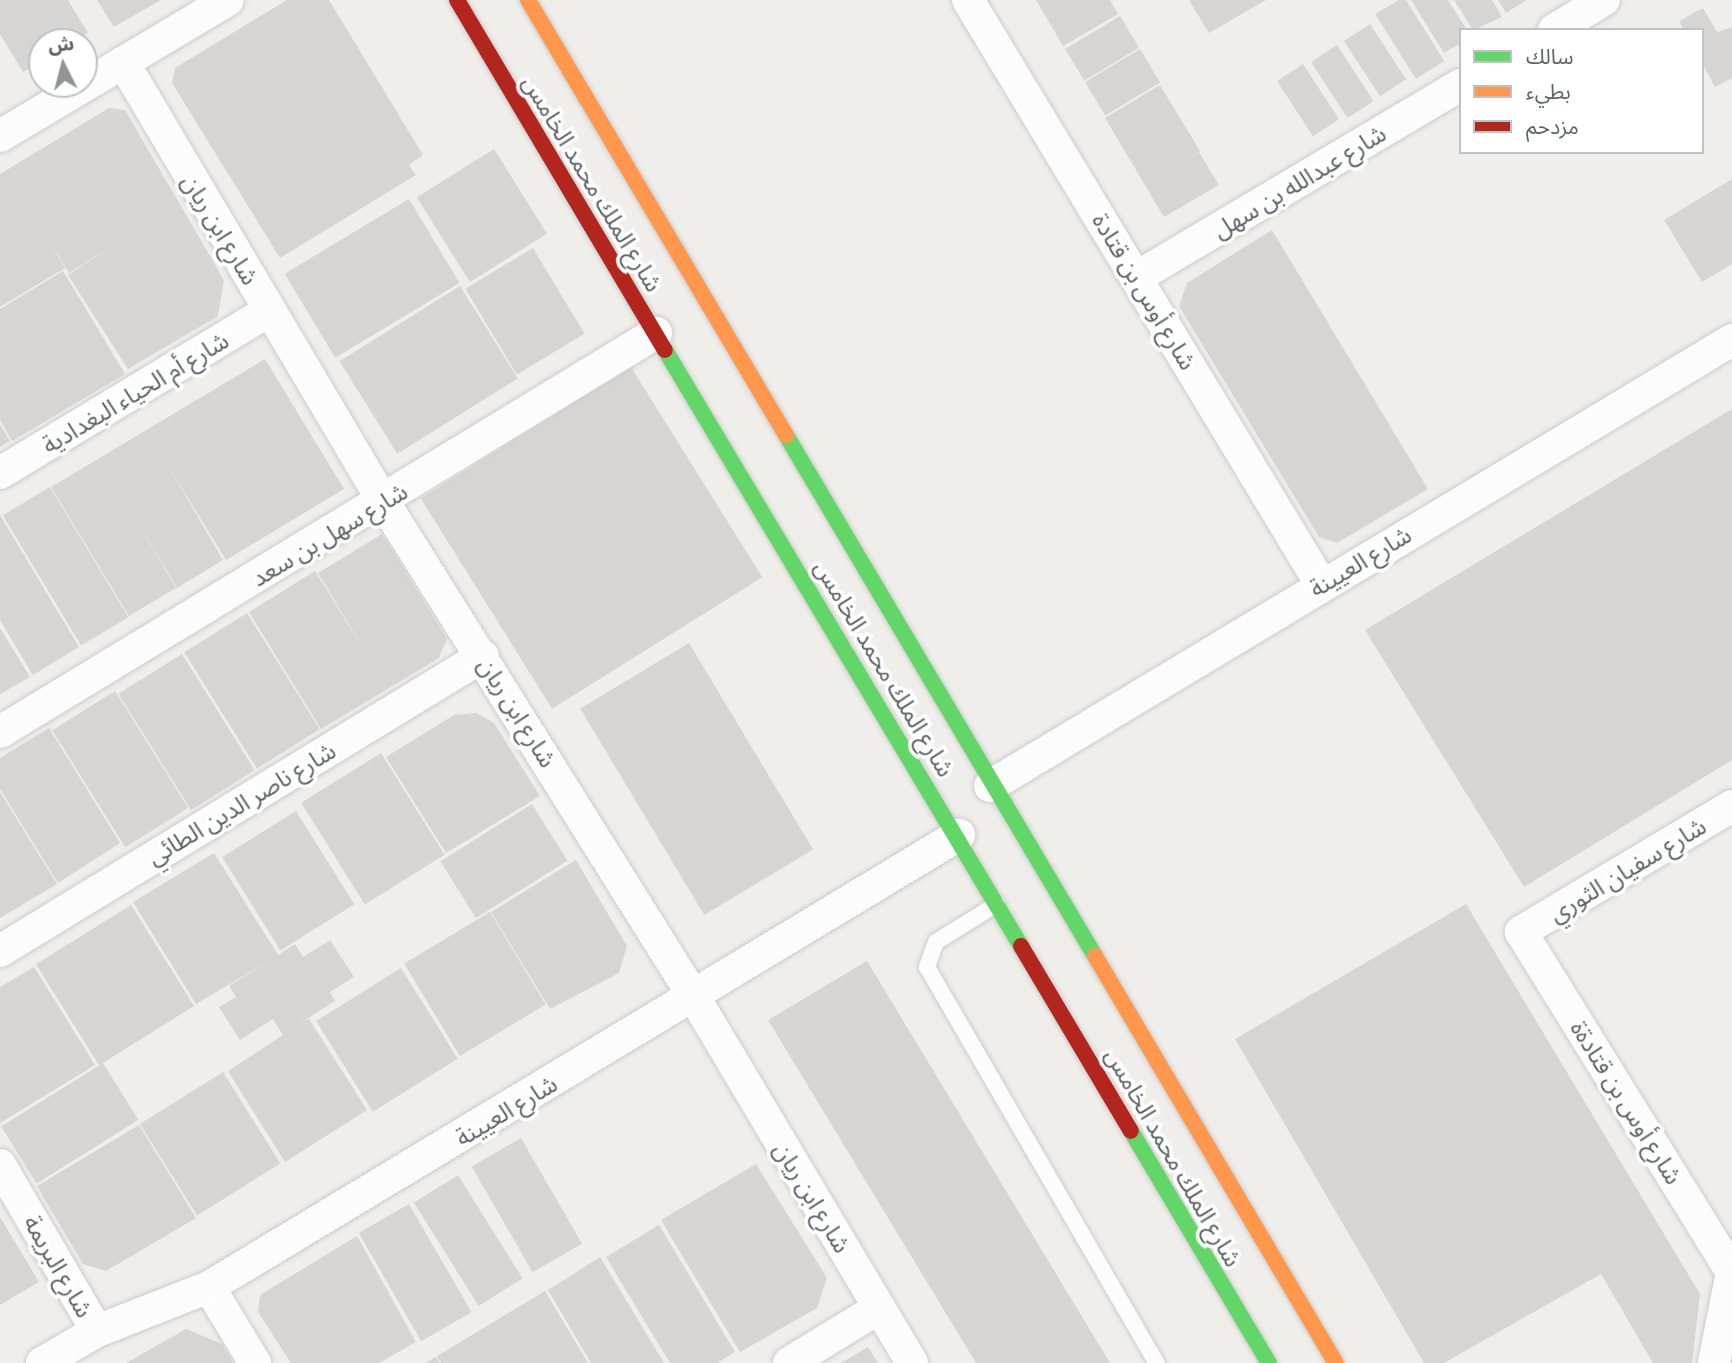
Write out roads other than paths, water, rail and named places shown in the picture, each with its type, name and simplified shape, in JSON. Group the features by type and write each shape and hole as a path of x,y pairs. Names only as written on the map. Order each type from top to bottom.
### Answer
{"street":[{"path":"0,136 228,0"},
{"name":"شارع الملك محمد الخامس","path":"457,0 959,835 1260,1361"},
{"name":"شارع الملك محمد الخامس","path":"528,0 990,786 1336,1363"},
{"name":"شارع أوس بن قتادة","path":"968,0 1321,584"},
{"path":"1556,28 1604,0"},
{"name":"شارع ابن ريان","path":"122,62 383,501 483,656 694,997 912,1363"},
{"name":"شارع عبدالله بن سهل","path":"1137,277 1459,86"},
{"name":"شارع أم الحياء البغدادية","path":"0,472 270,311"},
{"name":"شارع سهل بن سعد","path":"0,732 656,333"},
{"name":"شارع العيينة","path":"990,786 1321,584 1732,340"},
{"name":"شارع ناصر الدين الطائي","path":"0,951 483,656"},
{"name":"شارع سفيان الثوري","path":"1521,932 1732,806"},
{"name":"شارع العيينة","path":"42,1363 97,1331 209,1287 959,835"},
{"name":"شارع أوس بن قتادةة","path":"1521,932 1732,1272"},
{"name":"شارع البريمة","path":"0,1165 97,1331"},
{"path":"1714,1363 1732,1272"},
{"path":"209,1287 255,1363"},
{"path":"789,1363 879,1308"}],"lane":[{"path":"999,903 936,942 927,967 1157,1363"}]}
